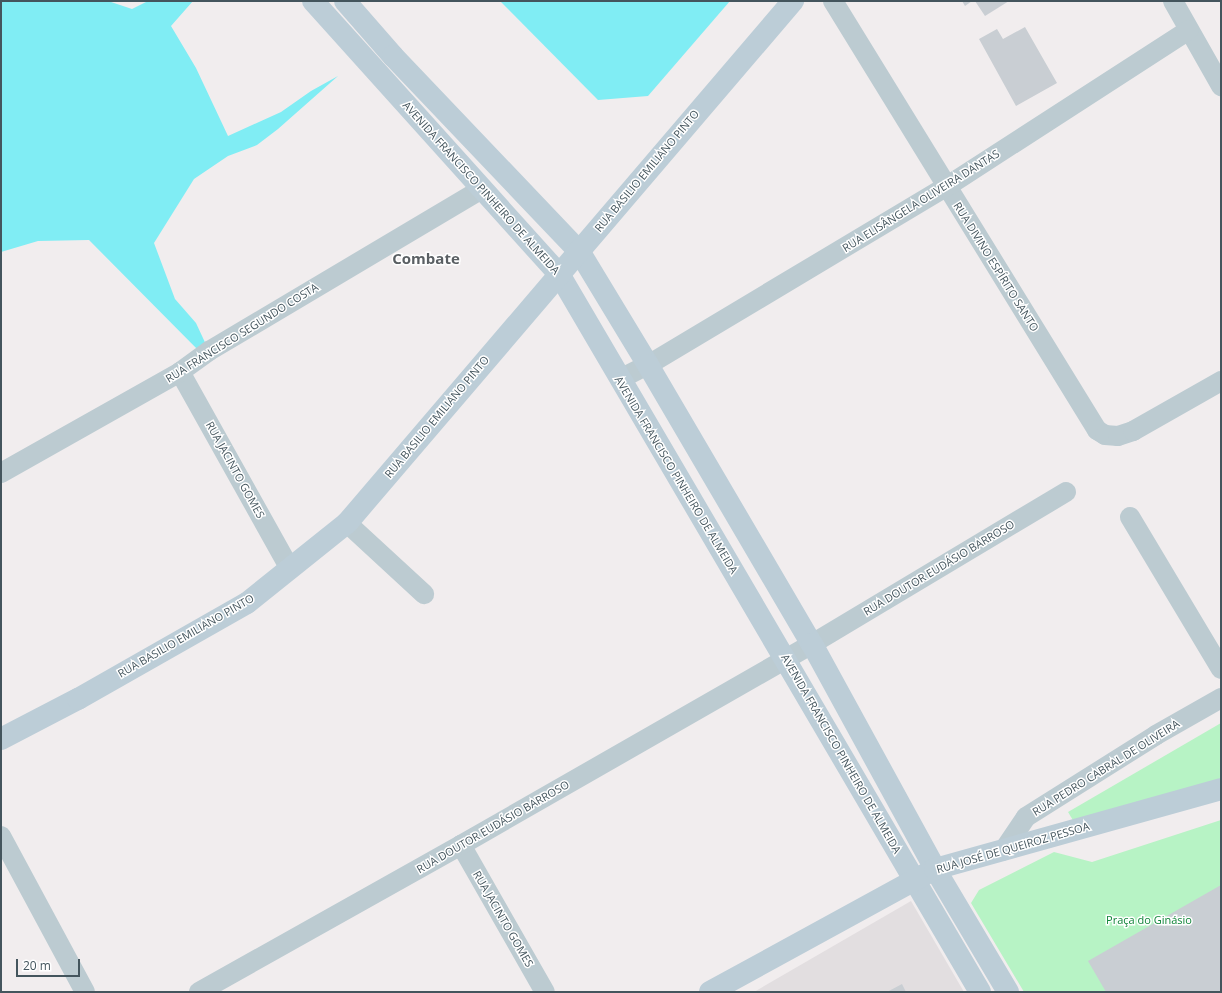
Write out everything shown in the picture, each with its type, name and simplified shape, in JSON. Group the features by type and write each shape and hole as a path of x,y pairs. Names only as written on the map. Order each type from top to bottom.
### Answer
{"main road":[{"name":"AVENIDA FRANCISCO PINHEIRO DE ALMEIDA","path":"313,1 559,274 980,992"},
{"path":"345,1 442,107 579,251 648,365 812,644 935,870 1008,992"},
{"name":"RUA BASILIO EMILIANO PINTO","path":"1,739 78,699 247,603 347,523 793,1"},
{"path":"422,123 442,107"},
{"name":"RUA JOSÉ DE QUEIROZ PESSOA","path":"710,992 935,870 1221,789"}],"street":[{"name":"RUA DIVINO ESPÍRITO SANTO","path":"833,1 946,187 1097,430 1105,435 1118,436 1133,431 1221,381"},
{"path":"1173,1 1221,86"},
{"name":"RUA ELISÂNGELA OLIVEIRA DANTAS","path":"620,379 648,365 946,187 1189,30"},
{"name":"RUA FRANCISCO SEGUNDO COSTA","path":"1,473 180,372 209,350 482,188"},
{"name":"RUA JACINTO GOMES","path":"180,372 290,569"},
{"name":"RUA DOUTOR EUDÁSIO BARROSO","path":"199,992 461,845 812,644 1066,492"},
{"path":"1130,517 1221,669"},
{"path":"347,523 424,594"},
{"name":"RUA PEDRO CABRAL DE OLIVEIRA","path":"1004,851 1026,817 1156,735 1221,698"},
{"path":"1,836 85,992"},
{"name":"RUA JACINTO GOMES","path":"461,845 545,992"}],"shaded area":[{"path":"911,901 964,992 754,992"}],"green space":[{"path":"1221,723 1221,779 1074,822 1068,812"},
{"name":"Praça do Ginásio","path":"1221,820 1221,992 1024,992 971,903 979,890 1054,852 1092,862"}],"water":[{"path":"1,1 108,1 132,9 148,1 193,1 171,26 196,68 228,136 281,112 311,91 338,76 278,129 257,145 228,156 194,179 154,243 175,299 196,323 209,351 203,355 89,240 38,241 1,252"},
{"path":"500,1 730,1 648,96 598,100"}],"building":[{"path":"962,1 972,1 965,6"},
{"path":"975,1 1009,1 985,16"},
{"path":"1025,27 1057,83 1016,106 979,39 997,29 1003,39"},
{"path":"1221,885 1221,992 1106,992 1088,961"},
{"path":"902,984 906,992 887,992"}],"district":[{"name":"Combate","path":"426,259"}]}
